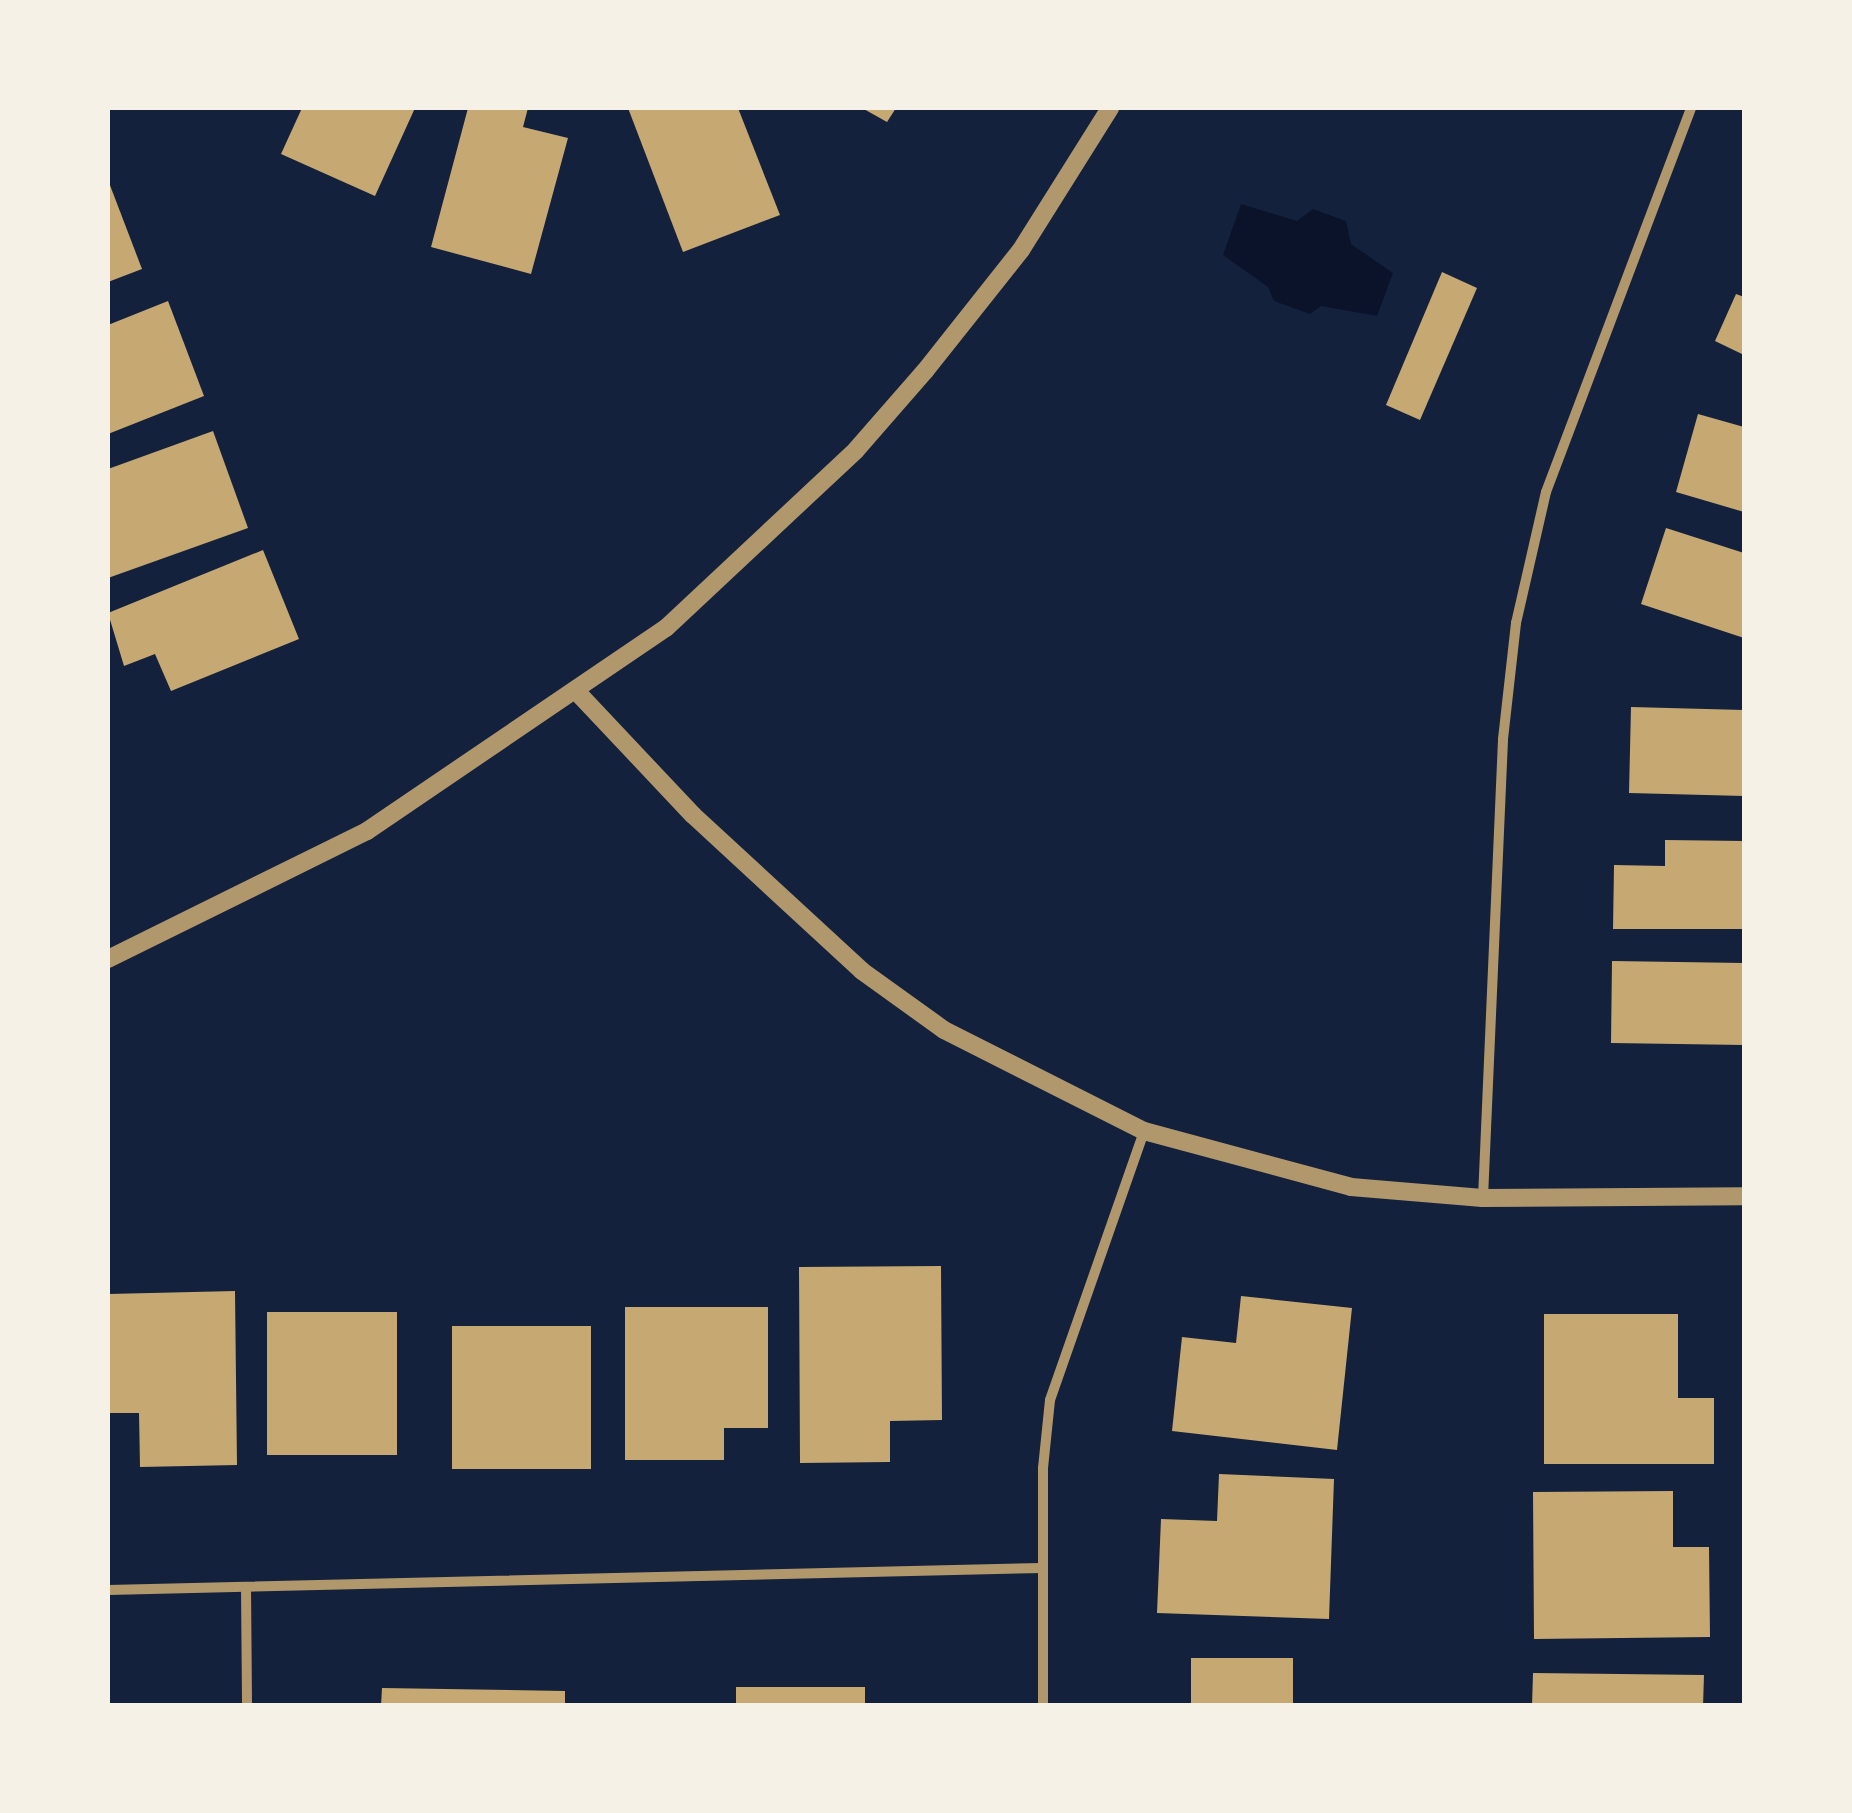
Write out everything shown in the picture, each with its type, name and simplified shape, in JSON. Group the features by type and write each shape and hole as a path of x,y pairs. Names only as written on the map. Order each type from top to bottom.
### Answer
{"street":[{"path":"108,959 367,831 666,628 856,450 1021,250 1110,108"},
{"path":"1483,1198 1503,738 1516,623 1546,492 1691,108"},
{"path":"577,692 692,815 862,971 944,1030 1144,1131 1318,1181 1483,1198 1744,1196"},
{"path":"1043,1706 1043,1568 1050,1400 1144,1131"},
{"path":"108,1590 1043,1568"},
{"path":"246,1587 246,1706"}],"water":[{"path":"1241,204 1297,221 1313,209 1346,221 1351,244 1393,273 1377,316 1321,306 1310,314 1274,301 1268,287 1223,255"}],"building":[{"path":"302,108 415,108 375,196 281,154"},
{"path":"468,108 528,108 523,127 568,138 531,274 431,247"},
{"path":"628,108 738,108 780,215 683,252"},
{"path":"862,108 896,108 887,122"},
{"path":"108,180 142,269 108,282"},
{"path":"1442,272 1477,288 1420,420 1386,405"},
{"path":"1736,294 1744,297 1744,355 1715,341"},
{"path":"168,301 204,396 108,434 108,325"},
{"path":"1698,414 1744,427 1744,512 1676,492"},
{"path":"213,431 248,528 108,578 108,469"},
{"path":"1666,528 1744,553 1744,638 1641,604"},
{"path":"263,550 299,639 171,691 155,654 124,666 108,613"},
{"path":"1631,707 1744,710 1744,796 1629,793"},
{"path":"1665,840 1744,841 1744,929 1613,929 1614,865 1665,866"},
{"path":"1612,961 1744,963 1744,1045 1611,1043"},
{"path":"941,1266 942,1420 890,1421 890,1462 800,1463 799,1267"},
{"path":"235,1291 237,1465 140,1467 139,1413 108,1413 108,1294"},
{"path":"1241,1296 1352,1308 1337,1450 1172,1431 1182,1337 1236,1343"},
{"path":"625,1307 768,1307 768,1428 724,1428 724,1460 625,1460"},
{"path":"267,1312 397,1312 397,1455 267,1455"},
{"path":"1544,1314 1678,1314 1678,1398 1714,1398 1714,1464 1544,1464"},
{"path":"452,1326 591,1326 591,1469 452,1469"},
{"path":"1219,1474 1334,1479 1329,1619 1157,1613 1161,1519 1217,1521"},
{"path":"1673,1491 1673,1547 1709,1547 1710,1637 1534,1639 1533,1492"},
{"path":"1191,1658 1293,1658 1293,1706 1191,1706"},
{"path":"1533,1673 1704,1675 1703,1706 1532,1706"},
{"path":"736,1687 865,1687 865,1706 736,1706"},
{"path":"382,1688 565,1691 565,1706 381,1706"}]}
